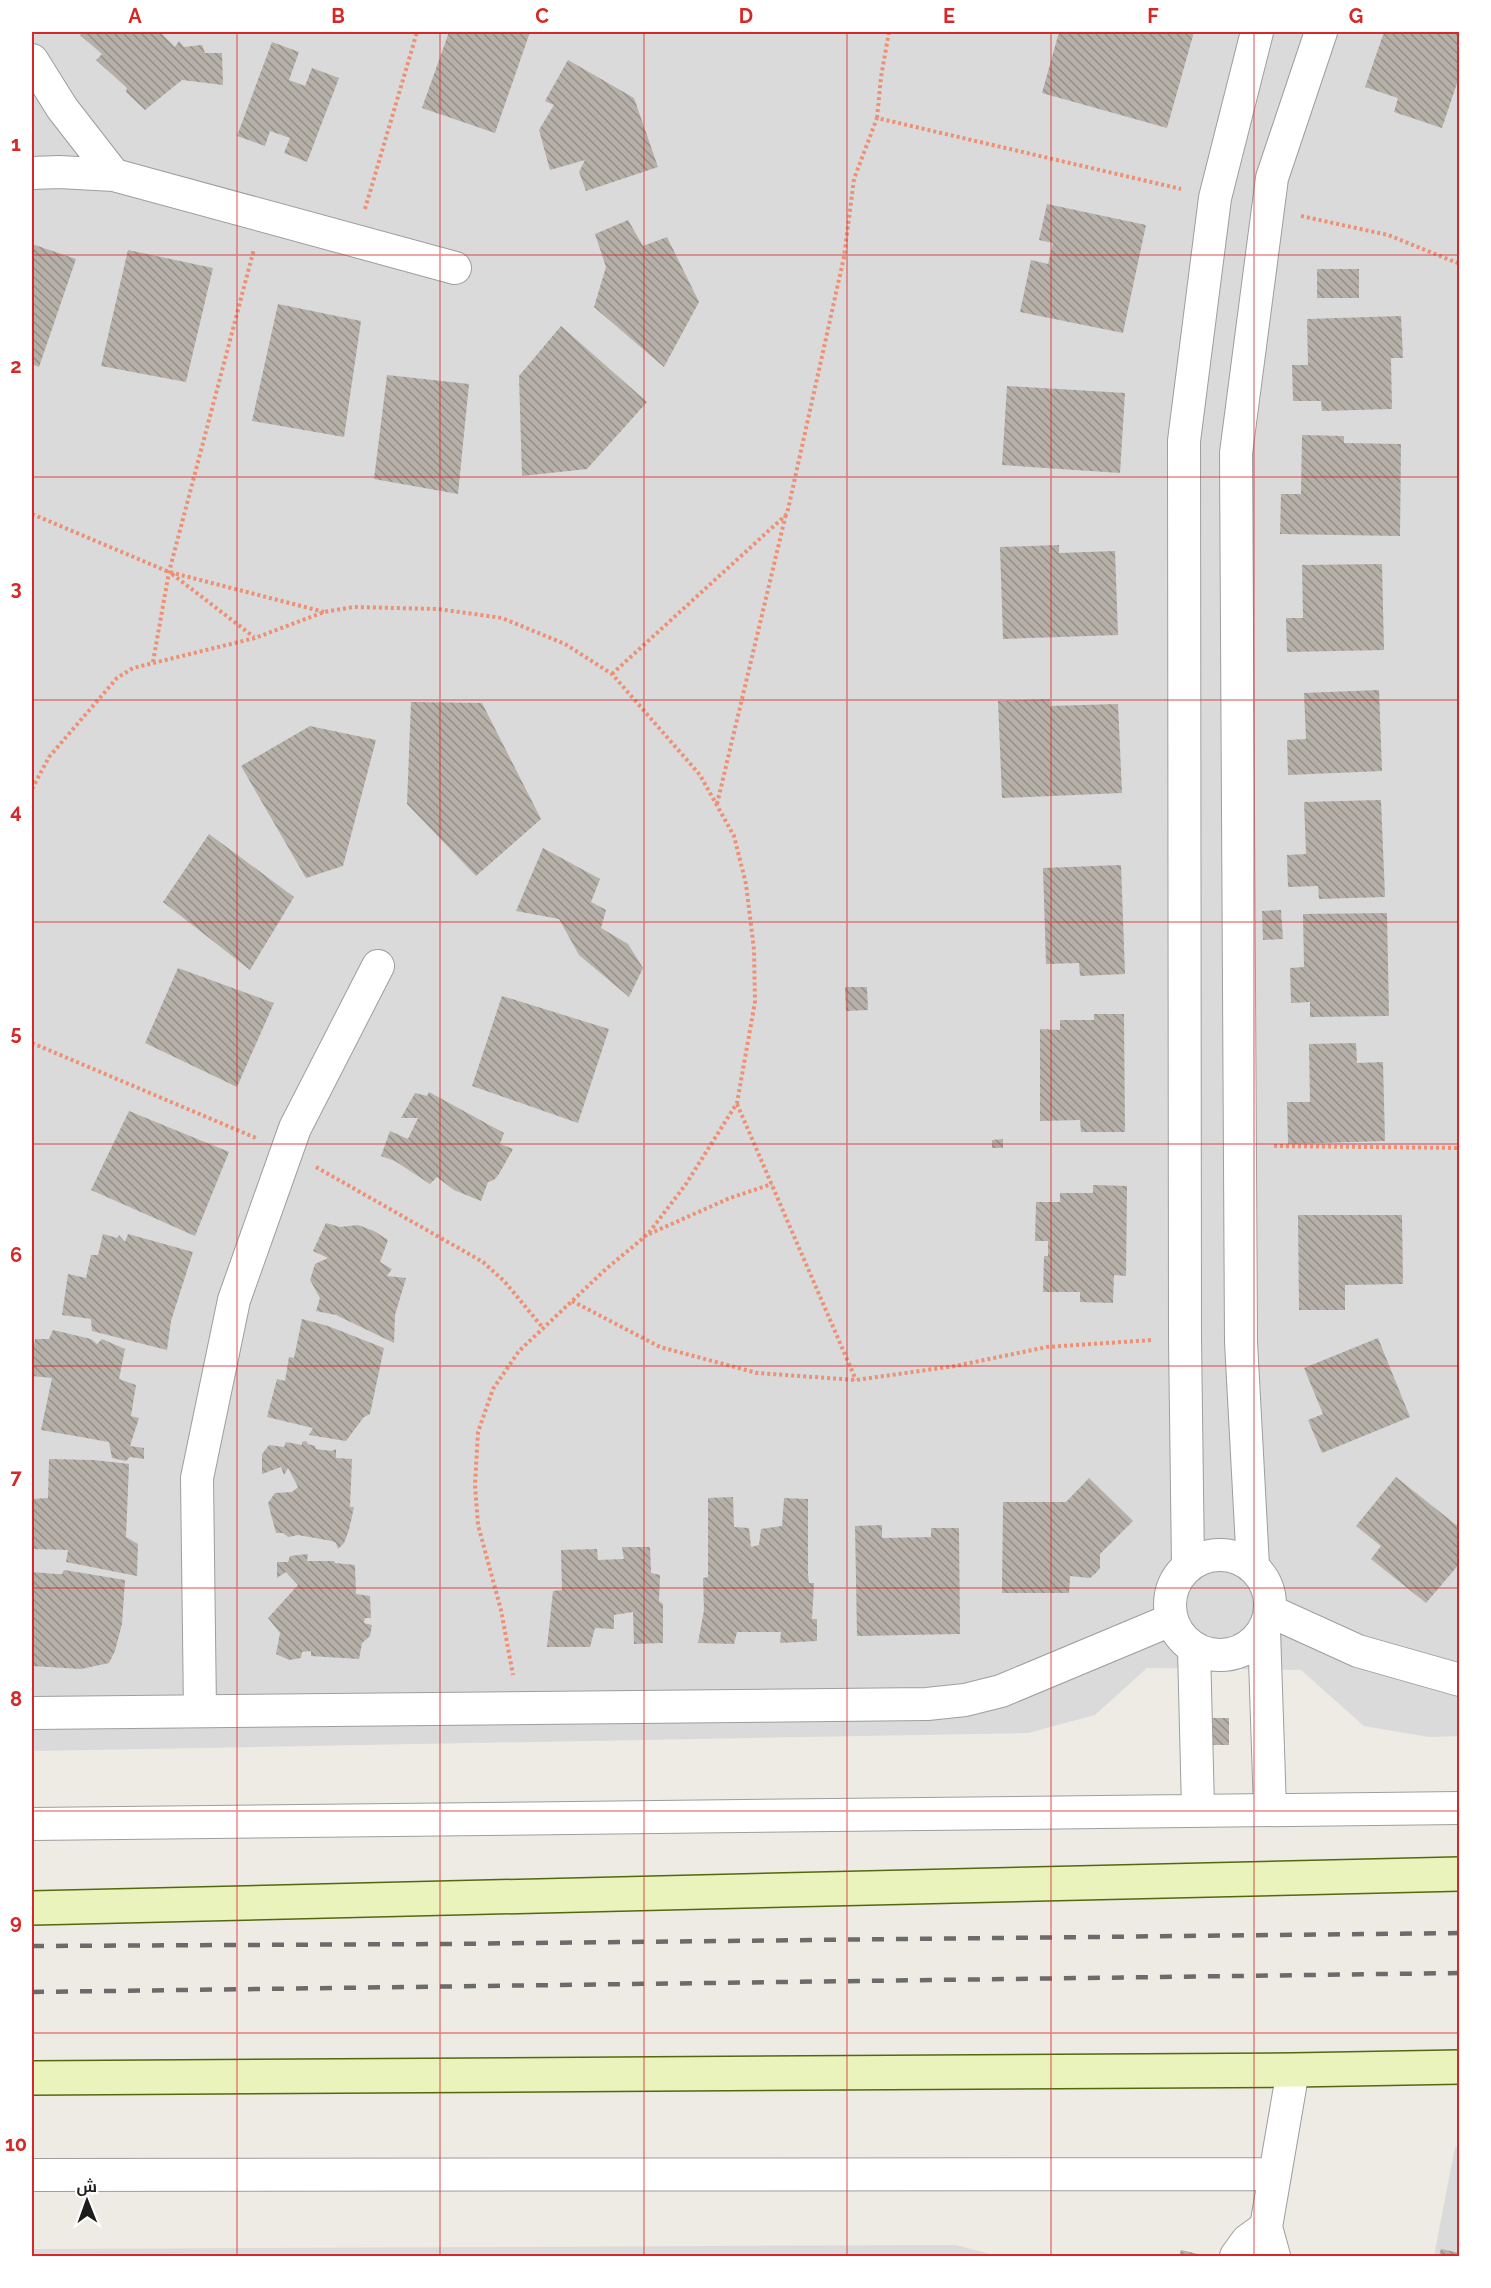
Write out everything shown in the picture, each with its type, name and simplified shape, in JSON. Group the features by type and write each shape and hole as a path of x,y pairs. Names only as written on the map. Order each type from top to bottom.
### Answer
{"main road":[{"path":"32,1908 1460,1874"},
{"path":"35,2080 1460,2067"}],"street":[{"path":"1188,1566 1185,1338 1184,441 1215,198 1257,32"},
{"path":"1253,1566 1241,1342 1236,453 1272,178 1321,32"},
{"path":"32,60 62,108 114,176"},
{"path":"32,173 59,171 114,176 455,268"},
{"path":"200,1711 197,1479 234,1300 295,1128 378,966"},
{"path":"1267,1621 1245,1649 1233,1654 1219,1655 1194,1648 1184,1640 1172,1620 1169,1609 1170,1596 1177,1579 1188,1566 1198,1559 1221,1554 1232,1556 1253,1566 1265,1582 1271,1601 1267,1621 1270,1809"},
{"path":"32,1713 927,1704 965,1701 1001,1691 1172,1620"},
{"path":"1267,1621 1358,1651 1460,1680"},
{"path":"1194,1648 1198,1809"},
{"path":"32,1824 1198,1809 1460,1808"},
{"path":"1236,2256 1247,2241 1270,2242 1275,2174 1293,2070"},
{"path":"32,2175 1275,2174"}],"path":[{"path":"355,241 417,32"},
{"path":"716,806 844,257 854,179 877,118 880,77 889,32"},
{"path":"877,118 1215,198"},
{"path":"1268,208 1388,235 1460,264"},
{"path":"153,662 169,572 263,216"},
{"path":"612,674 786,513"},
{"path":"32,514 169,572 324,612"},
{"path":"169,572 255,638"},
{"path":"32,789 49,758 117,678 133,668 255,638 324,612 353,607 438,609 502,618 565,644 612,674 700,775 734,836 746,884 754,950 755,1002 737,1103 686,1184 648,1234 606,1269 519,1350 493,1389 478,1432 475,1485 478,1526 501,1610 520,1708"},
{"path":"737,1103 856,1380"},
{"path":"1240,1145 1460,1148"},
{"path":"648,1234 730,1198 772,1184"},
{"path":"572,1301 660,1347 757,1373 856,1380 955,1366 1047,1347 1185,1338"}],"shaded area":[{"path":"32,32 1459,32 1459,1736 1429,1737 1364,1726 1301,1670 1147,1668 1095,1715 1028,1733 32,1751"},
{"path":"1455,2147 1459,2147 1459,2256 1434,2256"},
{"path":"955,2245 999,2256 32,2256 32,2249"}],"building":[{"path":"84,32 160,32 175,47 179,41 184,47 202,45 205,53 222,53 223,85 182,80 145,110 126,92 127,88 96,60 102,54 80,35"},
{"path":"449,32 530,32 495,133 422,108"},
{"path":"1059,32 1194,32 1167,128 1042,93"},
{"path":"1384,32 1460,32 1460,74 1442,128 1394,112 1398,98 1365,87"},
{"path":"272,42 299,52 289,80 305,86 312,68 339,78 307,162 284,153 290,138 270,131 265,146 237,136"},
{"path":"568,60 634,98 658,167 586,191 579,172 585,160 550,170 539,130 554,105 545,101"},
{"path":"1047,204 1146,225 1123,333 1020,312 1031,260 1048,264 1053,243 1039,240"},
{"path":"628,220 643,246 667,237 699,302 664,367 594,307 606,267 595,234"},
{"path":"32,244 76,259 39,367 32,364"},
{"path":"128,250 213,268 186,382 101,366"},
{"path":"1317,269 1359,269 1359,298 1317,298"},
{"path":"278,304 361,321 344,437 252,421"},
{"path":"1401,316 1403,358 1391,358 1392,409 1322,411 1321,401 1293,401 1292,365 1308,365 1307,319"},
{"path":"561,326 647,402 587,469 522,476 519,376"},
{"path":"387,375 469,384 458,494 374,479"},
{"path":"1007,386 1125,393 1120,473 1002,465"},
{"path":"1302,435 1344,436 1344,443 1401,444 1400,536 1280,534 1281,494 1301,494"},
{"path":"1059,545 1059,553 1115,551 1118,635 1003,639 1000,547"},
{"path":"1382,564 1384,650 1287,652 1286,618 1303,618 1302,565"},
{"path":"1379,690 1382,771 1288,775 1287,740 1306,739 1304,693"},
{"path":"1050,699 1050,706 1118,704 1122,793 1002,798 998,701"},
{"path":"411,702 482,703 541,819 476,876 407,804"},
{"path":"310,726 376,740 343,866 306,878 241,766"},
{"path":"1381,800 1385,897 1319,899 1318,886 1288,887 1287,855 1306,854 1304,802"},
{"path":"209,834 294,897 250,970 163,902"},
{"path":"543,848 600,879 591,902 606,910 601,928 628,944 643,968 629,997 579,955 559,919 516,911"},
{"path":"1121,865 1125,974 1080,976 1079,963 1046,964 1043,868"},
{"path":"1281,910 1283,939 1263,940 1262,911"},
{"path":"1387,913 1389,1016 1310,1017 1310,1002 1291,1003 1290,968 1304,967 1303,914"},
{"path":"178,968 274,1003 237,1087 145,1043"},
{"path":"845,987 867,987 868,1010 846,1011"},
{"path":"502,996 609,1029 578,1123 472,1086"},
{"path":"1094,1014 1124,1014 1125,1132 1081,1132 1080,1120 1040,1121 1040,1029 1060,1030 1060,1020 1094,1020"},
{"path":"1356,1043 1357,1063 1383,1062 1385,1141 1288,1144 1287,1102 1310,1102 1309,1044"},
{"path":"429,1092 504,1133 500,1144 513,1149 499,1174 494,1180 488,1182 481,1201 454,1190 437,1177 430,1184 395,1161 381,1156 390,1131 408,1139 418,1118 401,1118 415,1093 427,1096"},
{"path":"129,1111 229,1152 195,1236 91,1190"},
{"path":"1003,1139 1003,1148 992,1148 992,1140"},
{"path":"1093,1185 1127,1186 1126,1276 1114,1275 1113,1303 1080,1302 1080,1292 1043,1292 1044,1256 1048,1256 1048,1241 1035,1241 1036,1202 1060,1202 1060,1193 1093,1193"},
{"path":"1298,1215 1402,1215 1403,1284 1345,1285 1345,1310 1299,1310"},
{"path":"326,1223 340,1227 358,1225 388,1240 380,1262 392,1269 387,1276 406,1278 395,1315 394,1343 336,1315 316,1311 320,1298 310,1280 315,1264 328,1258 313,1251"},
{"path":"103,1234 117,1238 119,1235 125,1242 128,1234 193,1252 171,1321 167,1350 92,1331 91,1319 62,1315 68,1274 86,1278 91,1255 98,1255"},
{"path":"302,1319 328,1326 384,1348 370,1414 364,1417 346,1441 309,1435 313,1428 267,1417 277,1379 285,1381 289,1357 294,1358"},
{"path":"53,1330 91,1339 97,1344 102,1339 125,1349 119,1379 136,1385 131,1416 139,1418 130,1446 144,1448 144,1459 130,1457 126,1461 112,1458 109,1442 41,1430 52,1378 32,1376 32,1359 35,1339 49,1339"},
{"path":"1378,1338 1410,1417 1322,1453 1308,1420 1323,1414 1304,1368"},
{"path":"306,1441 316,1449 332,1451 336,1449 336,1458 352,1459 350,1507 354,1507 349,1530 344,1543 338,1549 336,1543 332,1541 298,1535 288,1537 283,1533 276,1533 268,1503 275,1493 292,1492 298,1487 288,1468 284,1475 281,1467 262,1474 262,1454 269,1445 284,1447 286,1442 302,1445 302,1442"},
{"path":"49,1459 94,1460 129,1464 126,1537 138,1544 137,1576 66,1562 68,1550 32,1549 32,1499 48,1498"},
{"path":"1396,1477 1460,1528 1460,1563 1426,1603 1371,1559 1381,1546 1356,1526"},
{"path":"1089,1478 1133,1521 1100,1554 1100,1568 1090,1578 1070,1576 1069,1593 1002,1593 1003,1502 1066,1502"},
{"path":"733,1497 734,1527 749,1528 751,1547 759,1545 761,1529 782,1526 784,1498 808,1499 808,1575 809,1583 814,1583 812,1619 817,1619 817,1641 780,1643 781,1632 737,1632 734,1644 698,1643 704,1610 703,1578 708,1577 708,1498"},
{"path":"882,1525 882,1538 931,1537 931,1528 959,1528 960,1634 857,1636 855,1526"},
{"path":"622,1547 650,1547 651,1573 660,1575 659,1601 663,1604 663,1643 634,1644 633,1612 614,1615 614,1629 595,1628 590,1647 547,1647 553,1591 562,1590 561,1550 597,1549 598,1560 624,1559"},
{"path":"308,1554 307,1561 334,1561 355,1565 356,1594 370,1596 371,1618 365,1618 364,1623 372,1625 370,1636 362,1643 359,1659 311,1656 311,1651 302,1652 301,1658 289,1660 276,1654 280,1633 268,1618 298,1585 286,1572 277,1578 277,1562 288,1562 290,1556"},
{"path":"64,1570 125,1580 122,1624 115,1651 109,1663 81,1669 32,1666 32,1572 62,1574"},
{"path":"1205,1718 1229,1718 1229,1745 1205,1745"},
{"path":"1441,2249 1460,2253 1460,2256 1439,2256"},
{"path":"1181,2250 1207,2256 1179,2256"}],"railway":[{"path":"32,1946 1460,1933"},
{"path":"32,1992 1460,1973"}]}
